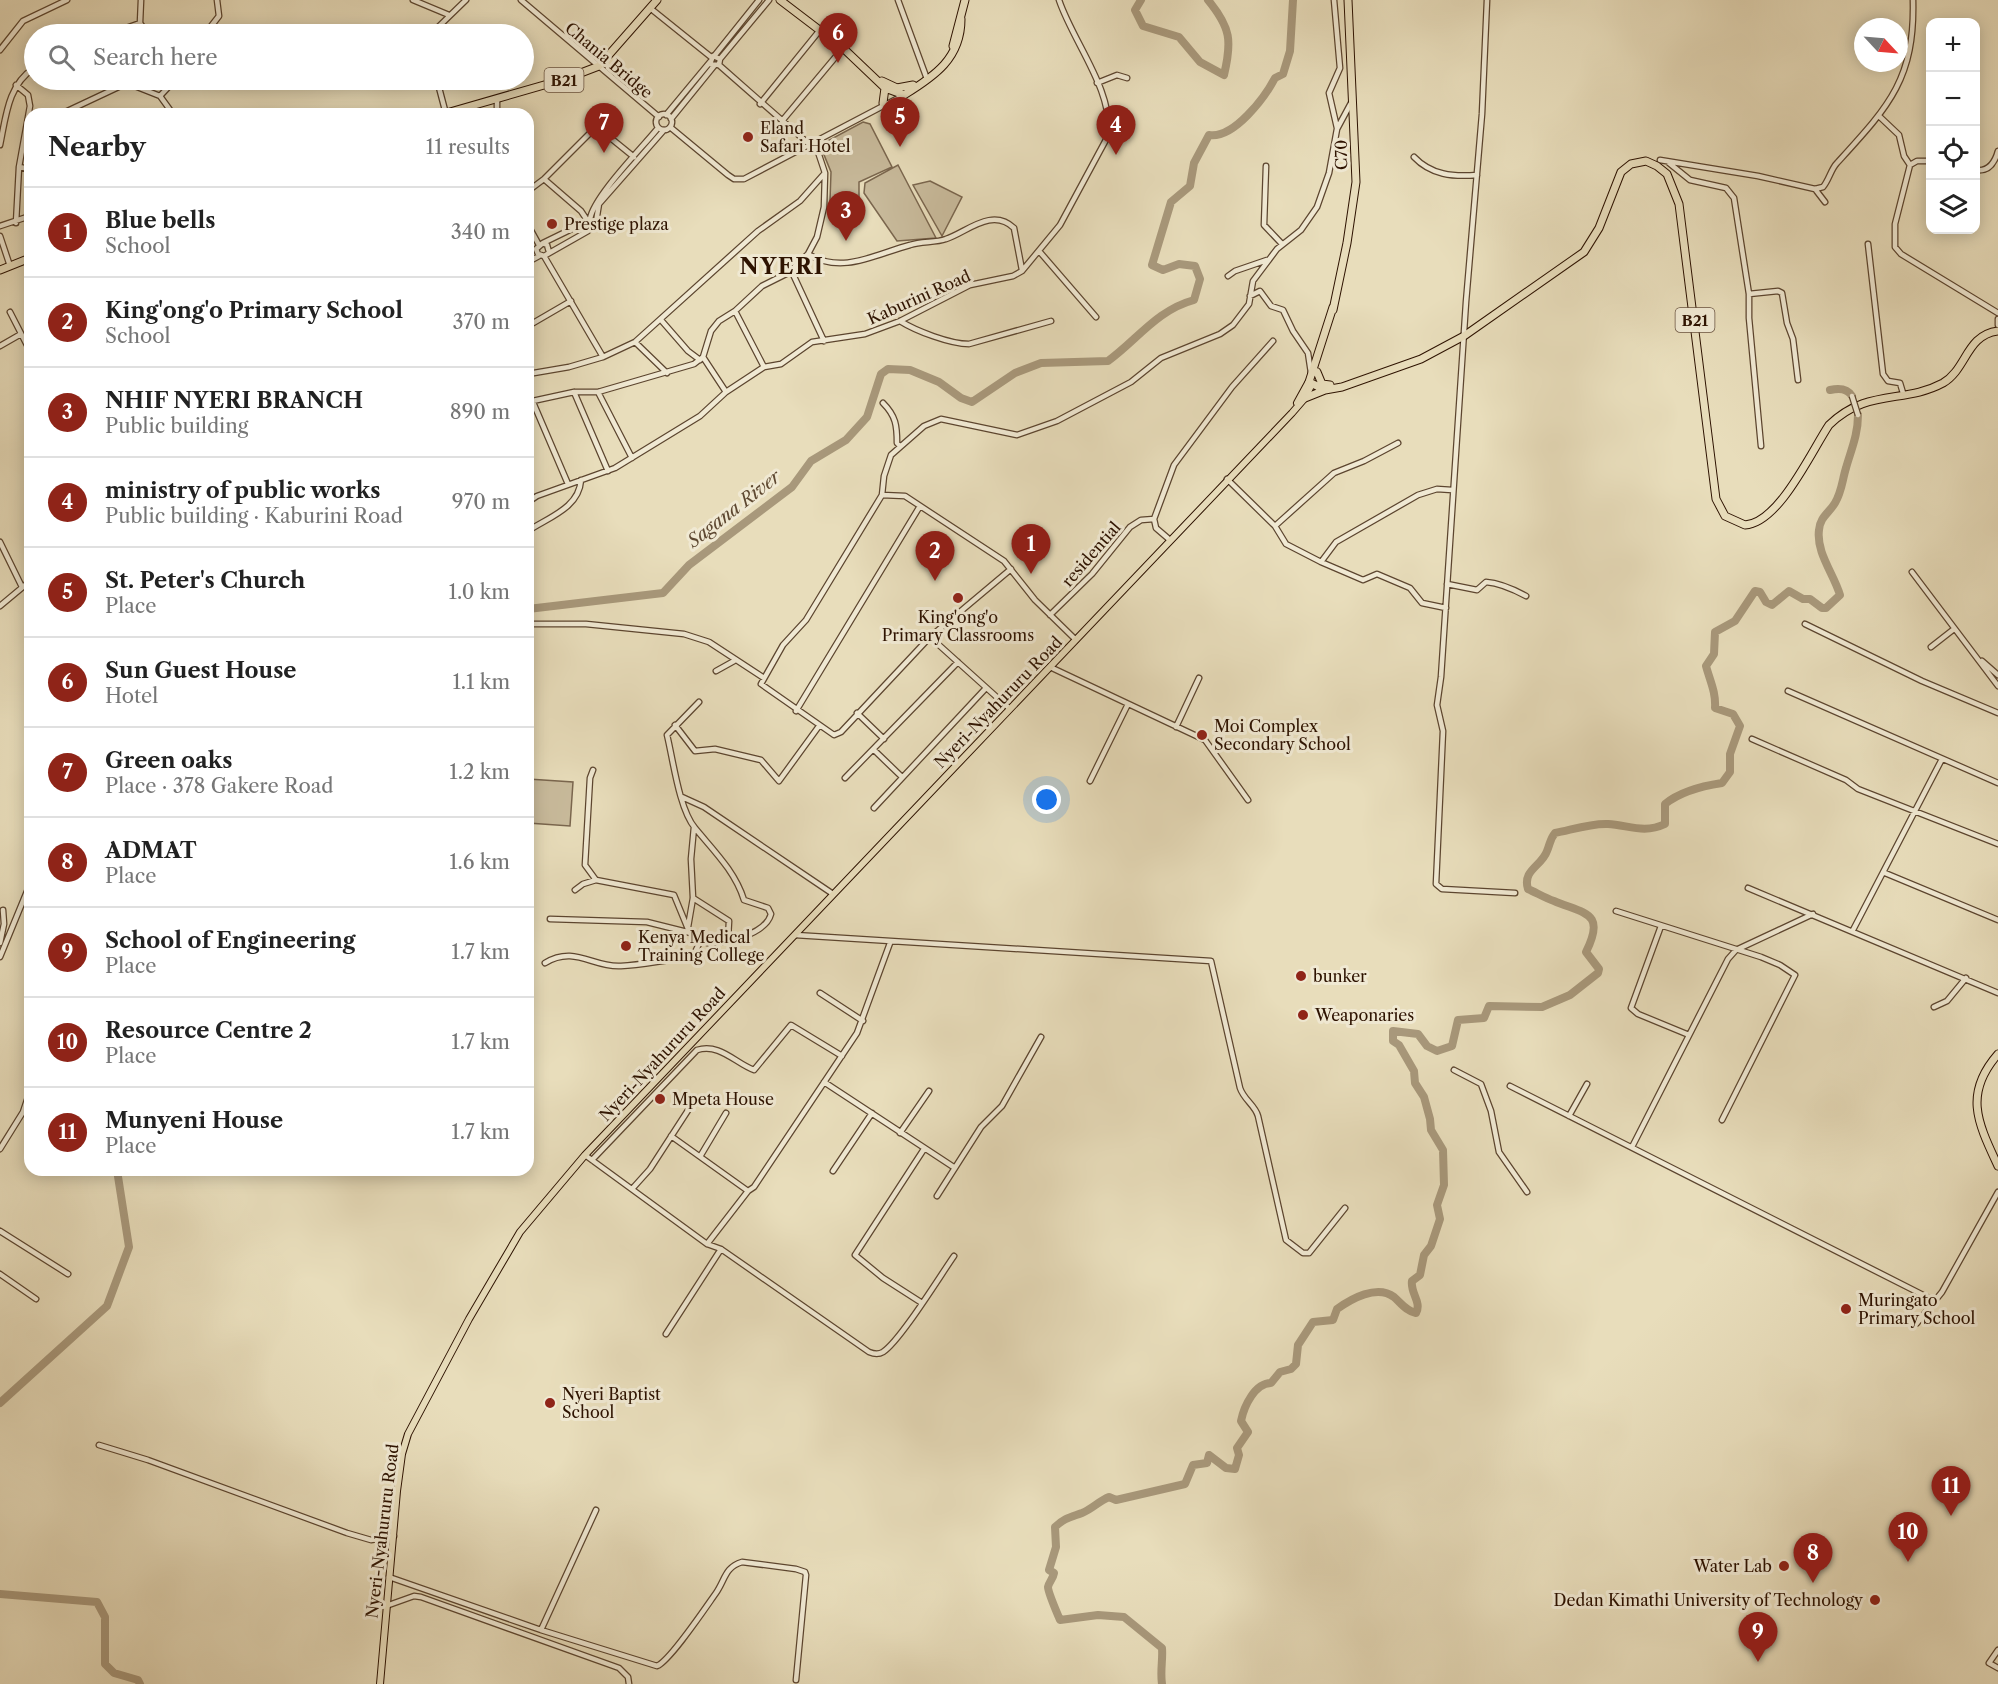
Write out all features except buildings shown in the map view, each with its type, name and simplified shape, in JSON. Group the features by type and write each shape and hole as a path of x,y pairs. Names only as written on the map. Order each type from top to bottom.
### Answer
{"highway":[{"name":"B21","path":"534,88 599,66 657,0"},
{"path":"780,0 843,48 885,88 901,94 929,76 950,53 966,0"},
{"path":"787,0 798,12"},
{"name":"C70","path":"1312,379 1328,340 1356,182 1348,0"},
{"path":"872,75 893,87 911,86 929,76"},
{"path":"883,103 885,88"},
{"name":"B21","path":"467,108 527,90"},
{"name":"B21","path":"1305,398 1325,387 1353,383 1421,360 1464,336 1584,252 1599,228 1621,172 1631,164 1646,161 1667,174 1678,204 1714,485 1719,508 1725,516 1745,525 1762,520 1780,502 1829,425 1838,416 1857,405 1944,382 1977,340 1984,334 1998,331"},
{"path":"0,270 24,260"},
{"path":"1312,379 1325,387"},
{"path":"1312,379 1325,387"},
{"path":"1998,1054 1984,1073 1976,1104 1981,1128 1998,1166"}],"main road":[{"name":"Nyeri-Nyahururu Road","path":"380,1684 402,1454 408,1434 469,1319 520,1232 585,1155 1305,398 1312,379"},
{"name":"Nyeri-Nyahururu Road","path":"1262,444 1300,398 1312,379"}],"street":[{"path":"0,50 23,21 67,0"},
{"path":"140,23 141,0"},
{"path":"213,24 219,16 217,0"},
{"path":"413,0 449,15"},
{"path":"440,24 466,0"},
{"name":"Chania Bridge","path":"521,0 659,117"},
{"path":"670,128 671,119 759,0"},
{"path":"534,250 589,221 602,200 661,129 659,117 666,115 769,0"},
{"path":"898,0 929,76"},
{"path":"1022,271 1060,225 1106,142 1108,117 1097,84 1059,0"},
{"path":"1334,0 1340,68 1329,93 1337,129"},
{"path":"1487,0 1477,175 1452,490 1446,608 1437,696 1437,714 1443,731 1436,884 1442,889 1515,892"},
{"path":"1660,160 1758,176 1815,189 1826,184 1835,165 1880,117 1896,92 1907,64 1913,0"},
{"path":"534,400 574,392 598,392 667,373 702,358 711,331 718,321 735,311 762,286 791,270 808,254 821,225 825,173 821,158 811,144 760,104 715,61 650,8"},
{"path":"760,104 820,30"},
{"path":"782,121 843,48"},
{"path":"1097,84 1117,75 1127,78"},
{"path":"0,145 16,85 24,77"},
{"path":"16,85 28,95 30,108"},
{"path":"588,231 589,221 597,201 661,129 670,128 734,179 752,177 901,94 911,86"},
{"path":"74,108 112,90"},
{"path":"145,90 160,96 169,108"},
{"path":"160,96 166,90"},
{"path":"439,90 444,108"},
{"path":"854,120 901,94"},
{"path":"497,100 497,108"},
{"path":"1011,568 930,637 837,734 830,734 763,688 761,684 783,645 806,620 882,495 888,461 900,446 920,429 941,419 1013,436 1057,421 1131,382 1161,358 1227,330 1249,304 1253,281 1269,259 1282,244 1301,230 1317,207 1329,173 1337,129 1353,101"},
{"path":"666,115 671,119"},
{"path":"1880,117 1899,135 1904,156 1910,165"},
{"path":"534,186 593,130 602,131 634,157"},
{"path":"16,223 19,167 24,139"},
{"path":"1980,171 1993,164 1998,151"},
{"path":"1414,157 1428,169 1440,173 1477,175"},
{"path":"1926,161 1917,161 1910,165 1895,224 1895,247 1901,254 1998,313"},
{"path":"1667,162 1690,180 1726,189 1732,193 1749,294 1749,318 1761,446"},
{"path":"1266,166 1264,225 1282,244"},
{"path":"19,167 24,168"},
{"path":"534,373 569,367 603,357 635,342 758,231 800,201 825,173"},
{"path":"534,259 595,228 581,211 544,179"},
{"path":"1815,189 1825,202"},
{"path":"0,226 24,219"},
{"path":"808,254 824,261 850,264 908,245 945,240 979,221 990,220 1007,223 1014,228 1022,271"},
{"path":"0,236 10,266"},
{"path":"534,236 542,256 603,357"},
{"path":"1868,244 1882,374 1888,381 1900,383 1903,393"},
{"path":"540,246 547,245 549,252"},
{"path":"1039,251 1096,317"},
{"path":"1228,276 1235,271 1269,259"},
{"path":"791,270 824,340"},
{"name":"Kaburini Road","path":"534,499 568,484 608,471 632,458 700,416 726,392 764,367 781,364 812,342 850,338 900,321 970,285 1013,276 1022,271"},
{"path":"1250,296 1260,291 1270,306 1283,310 1293,331 1308,353 1312,379"},
{"path":"1749,294 1778,291 1782,293 1787,323 1793,339 1798,380"},
{"path":"534,323 571,301"},
{"path":"735,311 764,367"},
{"path":"10,312 24,340"},
{"path":"1998,319 1998,325"},
{"path":"661,320 688,351 702,358 726,392"},
{"path":"900,321 912,328 960,344 969,344 1051,321"},
{"path":"0,346 21,334"},
{"path":"1170,540 1156,528 1154,519 1174,465 1232,387 1273,341"},
{"path":"635,342 667,373"},
{"path":"574,392 608,471"},
{"path":"598,392 632,458"},
{"path":"1852,396 1858,415"},
{"path":"883,403 895,417 898,430 897,441 900,446"},
{"path":"534,410 568,484"},
{"path":"1275,526 1325,479 1398,443"},
{"path":"1227,479 1275,526 1286,544 1363,580 1377,574 1410,588 1422,603 1446,608"},
{"path":"534,527 573,502 579,494 581,480"},
{"path":"1321,562 1336,542 1418,495 1437,489 1452,490"},
{"path":"882,495 899,494 994,554 1011,568 1023,586 1076,640"},
{"path":"796,711 920,506"},
{"name":"residential","path":"1050,615 1092,574 1130,527 1142,520 1154,519"},
{"path":"0,543 22,587 0,606"},
{"path":"1912,572 1998,686"},
{"path":"1447,584 1477,590 1486,582 1490,582 1513,589 1526,596"},
{"path":"534,624 586,624 663,633 676,632 709,642 734,661 764,678"},
{"path":"1805,624 1922,681 1998,713"},
{"path":"1930,647 1954,629"},
{"path":"930,637 1010,709"},
{"path":"1975,656 1998,675"},
{"path":"717,671 734,661"},
{"path":"844,778 958,662"},
{"path":"1050,667 1205,740 1248,800"},
{"path":"1176,728 1199,678"},
{"path":"874,808 986,688"},
{"path":"1788,691 1998,783"},
{"path":"550,919 647,922 689,931 701,940 715,943 742,936 761,927 771,914 768,908 744,900 741,888 728,868 694,827 682,797 667,735 699,702"},
{"path":"1090,781 1128,704"},
{"path":"857,713 884,739"},
{"path":"675,725 695,751 715,749 761,759 779,781 819,726"},
{"path":"1752,739 1846,780 1858,789 1998,844"},
{"path":"874,750 902,777"},
{"path":"1854,930 1942,759"},
{"path":"593,770 590,778 585,865 596,880"},
{"path":"682,797 704,807 833,894"},
{"path":"689,931 693,898 691,859 694,827"},
{"path":"1885,873 1998,920"},
{"path":"575,890 583,884 596,880 674,895 689,931"},
{"path":"1748,888 1854,930 1998,993"},
{"path":"693,898 729,921 728,939"},
{"path":"0,957 24,899"},
{"path":"0,943 4,924 3,910"},
{"path":"1616,911 1780,965 1794,973 1795,978 1722,1120"},
{"path":"1632,1147 1721,972 1736,950 1813,914"},
{"path":"1661,926 1631,1008 1689,1035"},
{"path":"795,935 890,943 1211,961 1240,1088 1244,1099 1254,1107 1258,1116 1286,1240 1303,1253 1309,1253 1345,1208"},
{"path":"544,963 556,956 580,956 620,966 686,958 695,952 701,940"},
{"path":"707,1244 748,1191 754,1187 842,1056 863,1021 890,943"},
{"path":"1934,1007 1947,1001 1966,978"},
{"path":"820,993 863,1021"},
{"path":"592,1160 697,1050 711,1048 754,1070 790,1025 797,1026 842,1056"},
{"path":"937,1196 981,1126 1002,1106 1041,1037"},
{"path":"1455,1070 1481,1084 1491,1111 1499,1152 1527,1192"},
{"path":"824,1082 955,1168"},
{"path":"1569,1116 1587,1084"},
{"path":"1510,1086 1935,1301"},
{"path":"900,1133 929,1091"},
{"path":"632,1189 696,1098"},
{"path":"0,1149 24,1109"},
{"path":"701,1155 726,1113"},
{"path":"833,1171 872,1113"},
{"path":"671,1136 701,1155 748,1191"},
{"path":"922,1303 883,1278 855,1255 924,1149"},
{"path":"585,1155 707,1244 721,1249 756,1275 876,1354 884,1352 922,1303 954,1256"},
{"path":"1917,1323 1935,1301 1998,1192"},
{"path":"0,1231 68,1274"},
{"path":"666,1334 721,1249"},
{"path":"0,1274 36,1299"},
{"path":"99,1445 191,1475 347,1533 371,1540 394,1536"},
{"path":"541,1630 596,1510"},
{"path":"389,1578 541,1630 657,1666 668,1658 718,1590 727,1570 734,1564 742,1562 803,1570 806,1575 796,1680"},
{"path":"386,1606 414,1596 422,1597 619,1668 628,1677 629,1684"},
{"path":"1998,1650 1989,1663 1998,1668"}],"shaded area":[{"path":"863,122 870,124 892,167 859,182 859,201 830,201 831,172 820,145"},
{"path":"898,165 936,238 897,241 864,193 865,183"},
{"path":"930,181 962,197 942,236 913,185"},
{"path":"534,779 573,782 570,826 534,823"}],"waterway":[{"name":"Sagana River","path":"1141,0 1135,10 1143,26 1179,37 1200,62 1224,75 1229,44 1228,35 1216,10 1208,0"},
{"name":"Sagana River","path":"534,608 663,593 689,565 792,487 811,461 846,440 867,417 881,374 888,369 910,370 939,382 961,398 972,402 1015,373 1041,363 1108,361 1158,318 1194,300 1200,279 1195,266 1179,264 1163,270 1152,265 1171,202 1190,186 1194,163 1209,135 1219,134 1238,124 1248,115 1275,78 1283,74 1290,51 1293,0"},
{"path":"1830,390 1842,389 1848,391 1852,396"},
{"path":"1162,1684 1162,1648 1124,1617 1098,1615 1060,1620 1048,1587 1054,1573 1049,1570 1056,1547 1055,1527 1109,1497 1116,1500 1185,1484 1193,1465 1207,1463 1209,1455 1226,1468 1235,1469 1239,1455 1237,1448 1248,1432 1241,1421 1248,1402 1260,1387 1271,1383 1280,1372 1291,1369 1296,1364 1298,1345 1313,1322 1333,1320 1337,1309 1357,1297 1372,1292 1387,1293 1406,1309 1416,1313 1418,1305 1412,1281 1420,1275 1424,1255 1431,1246 1440,1219 1437,1205 1444,1185 1443,1150 1431,1130 1424,1097 1415,1083 1414,1071 1399,1045 1393,1041 1393,1031 1418,1034 1427,1046 1437,1051 1452,1046 1458,1020 1484,1018 1489,1006 1542,1007 1570,995 1598,973 1599,969 1586,952 1594,929 1589,916 1528,889 1528,877 1545,856 1555,833 1601,824 1643,829 1657,827 1665,824 1665,804 1692,790 1722,783 1730,772 1730,754 1740,726 1733,714 1715,708 1714,692 1706,666 1714,654 1715,632 1735,621 1755,591 1760,592 1766,602 1772,605 1789,591 1803,599 1810,599 1822,608 1826,608 1840,595 1820,547 1819,530 1823,518 1839,494 1856,436 1858,415"},
{"name":"Sagana River","path":"0,1403 107,1306 129,1247 118,1176"},
{"name":"Sagana River","path":"0,1594 97,1602 105,1617 105,1664 114,1673 138,1680 140,1684"}],"place":[{"name":"Sun Guest House","path":"838,63"},
{"name":"Eland Safari Hotel","path":"748,137"},
{"name":"St. Peter's Church","path":"900,147"},
{"name":"Green oaks","path":"604,153"},
{"name":"ministry of public works","path":"1116,155"},
{"name":"Prestige plaza","path":"552,224"},
{"name":"NHIF NYERI BRANCH","path":"846,241"},
{"name":"Blue bells","path":"1031,574"},
{"name":"King'ong'o Primary School","path":"935,581"},
{"name":"King'ong'o Primary Classrooms","path":"958,598"},
{"name":"Moi Complex Secondary School","path":"1202,735"},
{"name":"Kenya Medical Training College","path":"626,946"},
{"name":"bunker","path":"1301,976"},
{"name":"Weaponaries","path":"1303,1015"},
{"name":"Mpeta House","path":"660,1099"},
{"name":"Muringato Primary School","path":"1846,1309"},
{"name":"Nyeri Baptist School","path":"550,1403"},
{"name":"Munyeni House","path":"1951,1516"},
{"name":"Resource Centre 2","path":"1908,1562"},
{"name":"Water Lab","path":"1784,1566"},
{"name":"ADMAT","path":"1813,1583"},
{"name":"Dedan Kimathi University of Technology","path":"1875,1600"},
{"name":"School of Engineering","path":"1758,1662"}],"district":[{"name":"NYERI","path":"782,266"}]}
